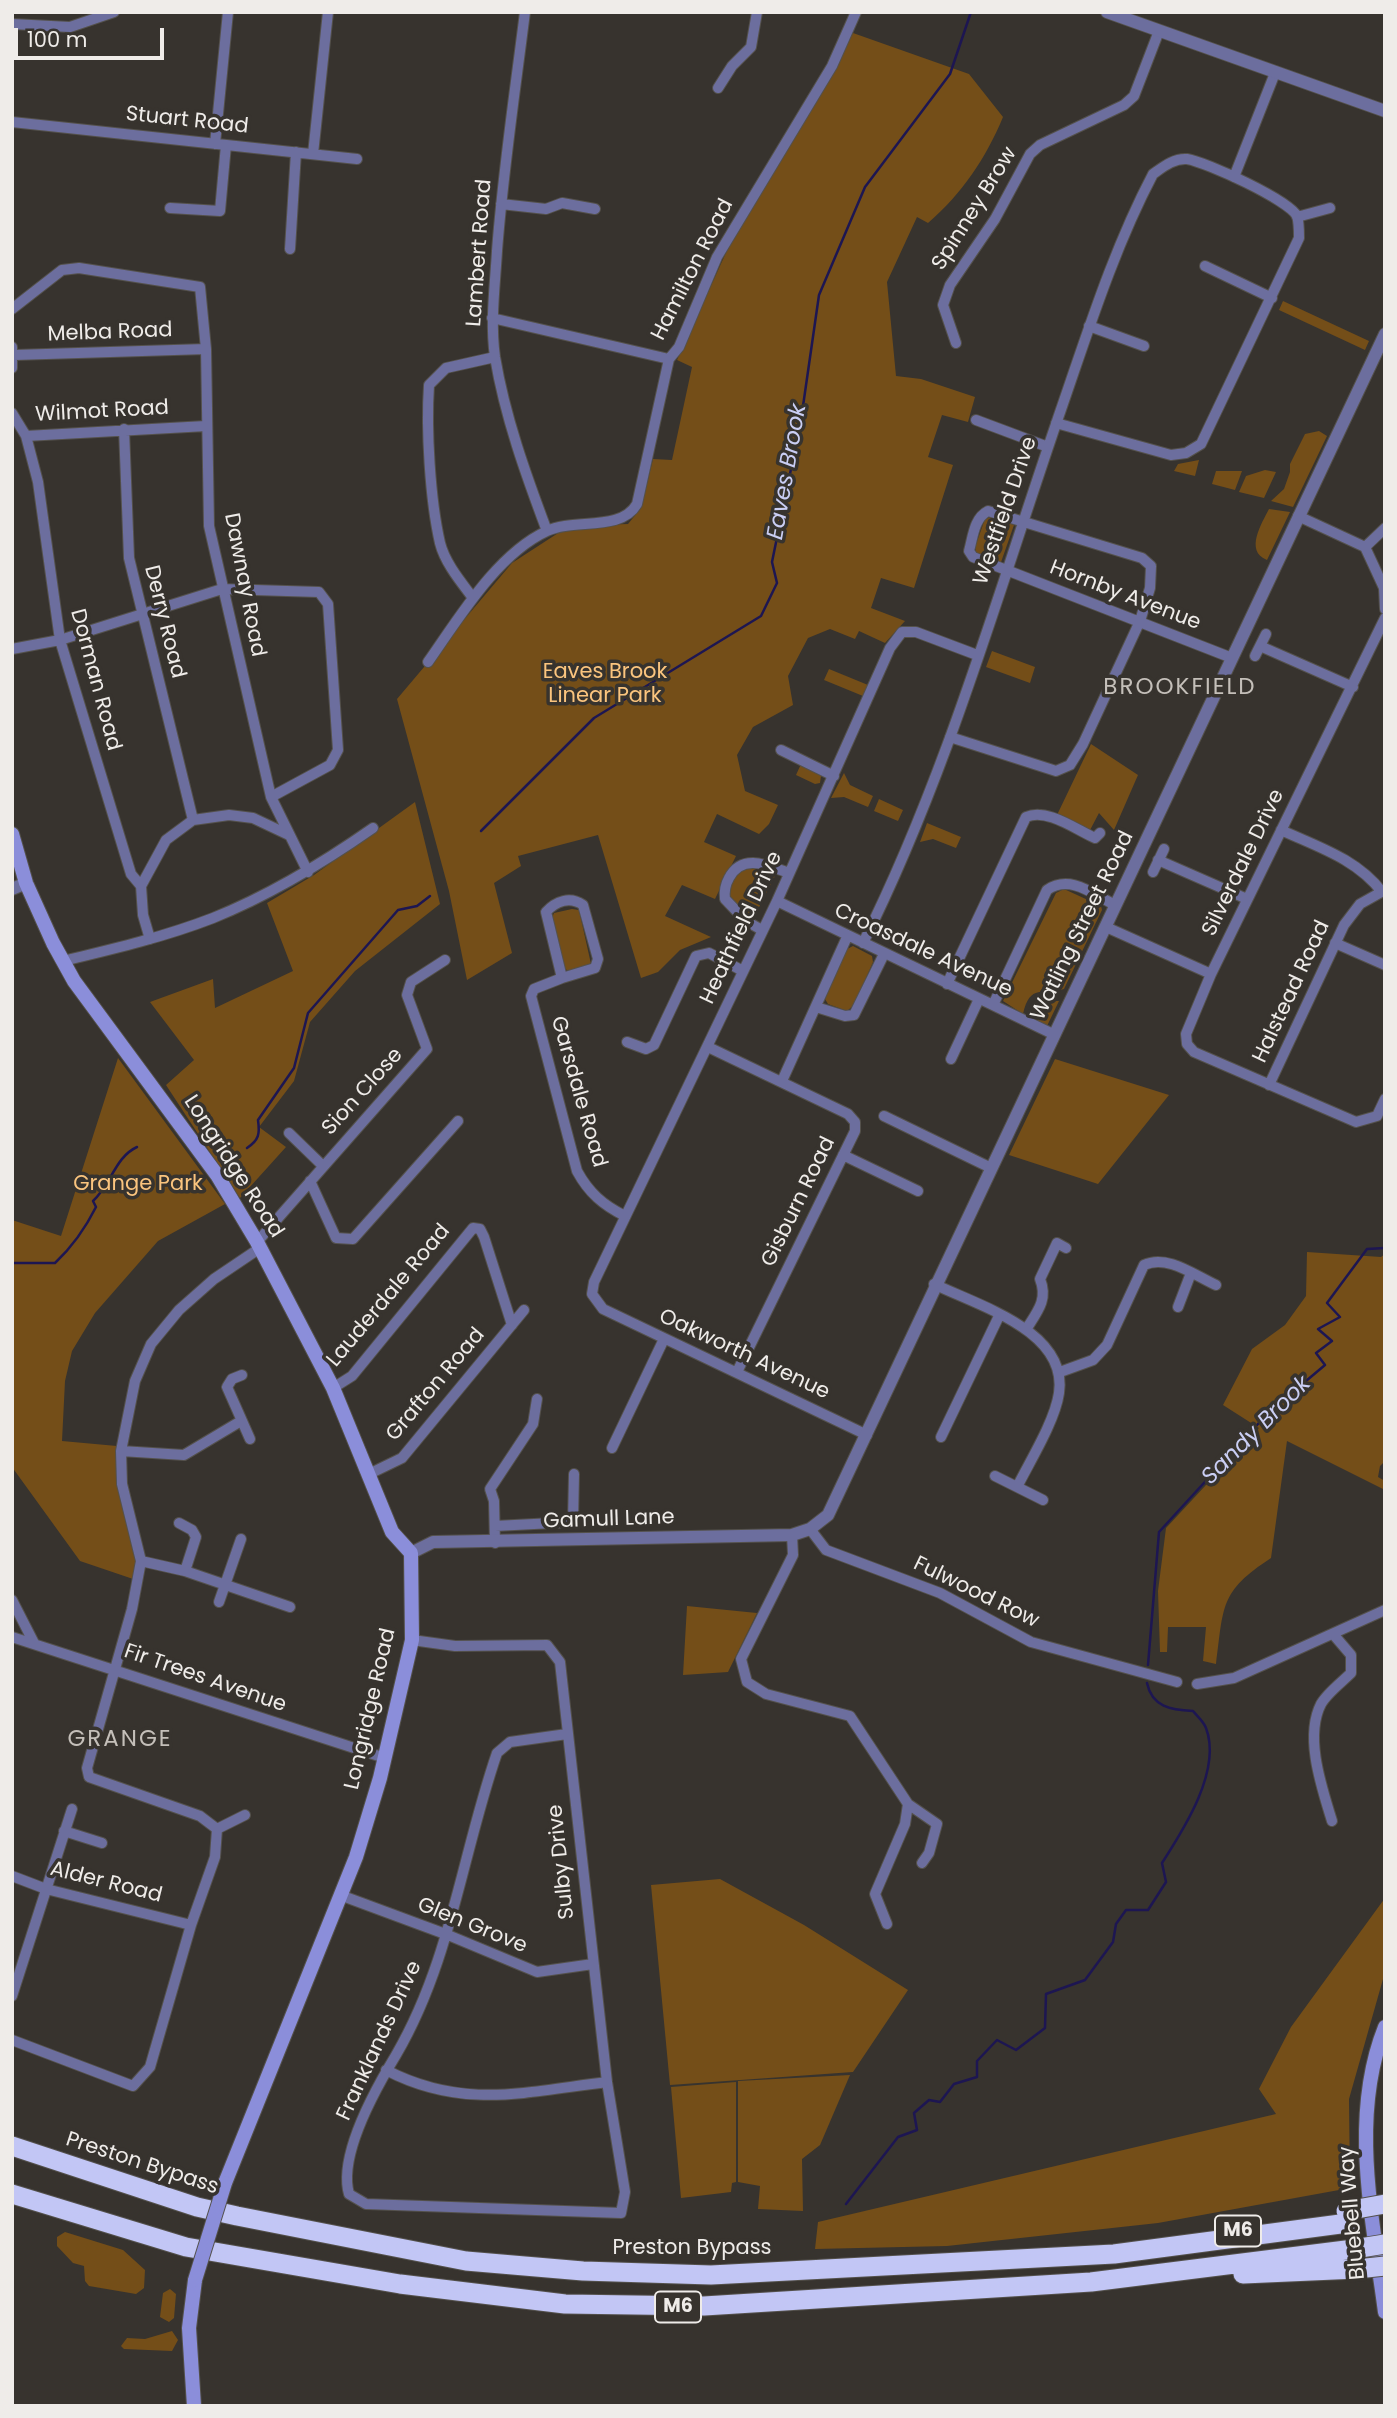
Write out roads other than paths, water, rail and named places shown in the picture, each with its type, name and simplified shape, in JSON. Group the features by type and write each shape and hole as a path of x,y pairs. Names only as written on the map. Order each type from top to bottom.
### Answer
{"highway":[{"name":"Preston Bypass","path":"12,2146 197,2207 467,2261 583,2271 711,2275 1130,2251 1347,2217"},
{"name":"M6","path":"12,2194 186,2247 400,2284 565,2304 704,2306 1385,2266"},
{"name":"M6","path":"1347,2217 1385,2204"},
{"name":"M6","path":"1347,2217 1385,2216"},
{"name":"M6","path":"1091,2282 1385,2244"}],"main road":[{"name":"Longridge Road","path":"12,834 19,886 74,981 217,1175 258,1245 333,1388 392,1532 411,1553 412,1640 385,1758 356,1857 225,2183 195,2280 190,2328 194,2406"},
{"name":"Bluebell Way","path":"1385,2027 1368,2099 1366,2165 1385,2312"}],"street":[{"path":"12,24 70,27 114,12"},
{"path":"170,208 220,211 228,12"},
{"path":"313,154 328,12"},
{"name":"Lambert Road","path":"525,12 501,204 492,318 495,357 526,477 547,531"},
{"path":"718,88 736,61 751,47 757,12"},
{"name":"Hamilton Road","path":"547,531 581,522 620,520 637,505 669,359 679,348 718,257 832,66 856,12"},
{"path":"1107,12 1385,111"},
{"name":"Spinney Brow","path":"956,342 943,306 950,285 995,219 1030,154 1040,145 1124,105 1134,96 1159,31"},
{"path":"1234,177 1275,73"},
{"name":"Stuart Road","path":"12,122 357,159"},
{"path":"290,249 296,152"},
{"name":"Westfield Drive","path":"863,943 892,884 950,737 1089,326 1139,200 1153,174 1172,162 1187,159 1234,177 1285,203 1297,217"},
{"path":"501,204 546,209 562,203 595,209"},
{"path":"1056,423 1171,455 1186,453 1202,443 1299,238 1297,217 1330,208"},
{"path":"1205,266 1272,298"},
{"name":"Dawnay Road","path":"12,309 62,270 79,268 195,284 202,293 206,349 209,526 271,797 308,872"},
{"path":"492,318 669,359"},
{"path":"1089,326 1144,346"},
{"name":"Watling Street Road","path":"810,1529 833,1508 989,1167 1106,927 1385,334"},
{"name":"Melba Road","path":"13,351 206,349"},
{"path":"12,368 13,351"},
{"path":"473,598 455,574 440,544 430,463 428,394 429,385 446,368 495,357"},
{"name":"Wilmot Road","path":"12,413 26,436 206,426"},
{"path":"975,420 1048,447"},
{"name":"Derry Road","path":"124,429 129,558 193,820"},
{"name":"Dorman Road","path":"26,436 38,482 60,640 131,874 141,886 150,939"},
{"name":"Hornby Avenue","path":"1023,521 988,511 981,515 976,524 969,551 973,557 1005,571 1231,658"},
{"path":"1298,516 1365,547 1384,588 1385,609"},
{"path":"950,737 1056,771 1070,765 1083,744 1140,621 1150,588 1151,566 1142,558 1023,521"},
{"path":"1365,547 1385,528"},
{"path":"428,662 473,598 512,556 547,531"},
{"path":"12,649 60,640 141,612 222,589 309,589 319,592 328,604 336,757 330,765 271,797"},
{"name":"Silverdale Drive","path":"1269,1085 1194,1052 1186,1044 1186,1034 1211,974 1281,830 1353,687 1380,644 1385,618"},
{"name":"Heathfield Drive","path":"603,1309 592,1294 594,1282 777,901 890,648 902,632 916,632 977,656"},
{"path":"1266,634 1258,651 1353,687"},
{"path":"781,750 834,776"},
{"path":"947,984 1026,817 1036,813 1045,814 1095,838 1100,833"},
{"path":"141,886 166,840 193,820 229,815 253,818 289,835"},
{"path":"63,961 150,939 215,917 308,872 373,828"},
{"path":"1281,830 1345,859 1368,874 1383,891"},
{"path":"1153,872 1164,849"},
{"path":"1158,860 1247,900"},
{"path":"762,930 746,922 725,900 727,880 737,865 743,863 763,864 789,873"},
{"path":"993,1005 1047,890 1058,883 1069,882 1115,905"},
{"name":"Halstead Road","path":"1269,1085 1344,925 1360,904 1383,891"},
{"name":"Garsdale Road","path":"562,978 546,912 553,904 571,900 583,905 598,959 595,968 534,989 531,996 577,1171 604,1206 625,1216"},
{"name":"Croasdale Avenue","path":"777,901 1053,1034"},
{"path":"1106,927 1211,974"},
{"path":"782,1081 847,937"},
{"path":"1335,943 1385,965"},
{"path":"627,1042 646,1049 654,1045 696,956 709,953 743,971"},
{"path":"816,1007 845,1016 854,1015 884,954"},
{"name":"Sion Close","path":"141,1561 122,1485 121,1451 135,1381 151,1344 187,1301 258,1245 310,1181 427,1049 407,995 411,982 445,960"},
{"path":"951,1059 979,999"},
{"name":"Gisburn Road","path":"708,1047 848,1114 855,1122 855,1131 737,1372"},
{"path":"1269,1085 1356,1122 1377,1116 1385,1099"},
{"path":"884,1116 989,1167"},
{"path":"310,1181 337,1238 353,1239 458,1121"},
{"path":"289,1133 323,1166"},
{"path":"843,1155 918,1191"},
{"name":"Lauderdale Road","path":"333,1388 352,1376 472,1228 480,1228 484,1237 512,1325"},
{"path":"1027,1328 1041,1306 1045,1293 1040,1279 1057,1243 1066,1248"},
{"path":"1060,1372 1093,1360 1107,1345 1144,1265 1155,1260 1167,1262 1216,1285"},
{"path":"1178,1307 1191,1273"},
{"path":"934,1284 1027,1328 1052,1354 1060,1372 1056,1403 1017,1487"},
{"name":"Oakworth Avenue","path":"603,1309 867,1435"},
{"name":"Grafton Road","path":"369,1474 402,1458 524,1310"},
{"path":"941,1437 943,1422 999,1316"},
{"path":"612,1448 664,1339"},
{"path":"242,1375 232,1380 227,1387 250,1439"},
{"path":"495,1543 490,1489 533,1424 537,1399"},
{"path":"121,1451 161,1456 184,1455 241,1421"},
{"path":"495,1526 573,1522 573,1474"},
{"path":"995,1476 1043,1500"},
{"path":"179,1523 192,1530 196,1537 185,1571"},
{"name":"Gamull Lane","path":"411,1553 433,1542 495,1543 792,1535 810,1529"},
{"name":"Fulwood Row","path":"810,1529 827,1550 940,1593 1031,1642 1177,1682"},
{"path":"792,1535 793,1555 741,1659 747,1682 766,1694 850,1716 908,1804 937,1824 929,1853 922,1863"},
{"path":"219,1602 241,1539"},
{"path":"217,1829 200,1816 89,1777 87,1768 132,1609 141,1561 185,1571 290,1607"},
{"path":"12,1600 34,1643"},
{"path":"1197,1684 1234,1678 1385,1610"},
{"path":"1332,1821 1323,1792 1313,1727 1321,1703 1351,1673 1351,1656 1333,1633"},
{"name":"Fir Trees Avenue","path":"12,1637 385,1758"},
{"name":"Sulby Drive","path":"412,1640 455,1646 547,1645 559,1662 607,2082 625,2192 621,2213"},
{"name":"Franklands Drive","path":"567,1734 510,1742 497,1753 449,1935 408,2032 386,2070 361,2125 346,2175 349,2194 366,2204 621,2213"},
{"path":"887,1924 875,1894 905,1824 908,1804"},
{"path":"12,1996 72,1809"},
{"path":"217,1829 245,1815"},
{"path":"12,2040 133,2086 150,2067 191,1924 215,1857 217,1829"},
{"path":"64,1831 102,1843"},
{"name":"Alder Road","path":"12,1876 46,1889 191,1924"},
{"name":"Glen Grove","path":"340,1895 449,1935 537,1972 593,1964"},
{"path":"386,2070 427,2089 472,2095 503,2095 607,2082"}],"waterway":[{"name":"Eaves Brook","path":"481,831 594,718 761,616 777,583 772,562 801,420 819,295 865,187 950,74 971,12"},
{"path":"247,1148 258,1136 258,1120 294,1068 308,1013 398,910 417,906 430,896"},
{"name":"Eaves Brook","path":"12,1263 55,1263 83,1230 96,1207 93,1201 118,1164 137,1147"},
{"name":"Sandy Brook","path":"1148,1665 1159,1532 1268,1413 1325,1365 1316,1353 1332,1341 1318,1329 1340,1317 1327,1303 1367,1249 1385,1248"},
{"name":"Sandy Brook","path":"846,2204 898,2137 917,2130 914,2113 929,2100 940,2102 954,2084 977,2077 977,2061 997,2040 1016,2050 1045,2028 1046,1994 1085,1980 1113,1942 1116,1924 1126,1910 1148,1910 1166,1882 1162,1863 1198,1798 1205,1780 1210,1744 1205,1726 1193,1711 1164,1706 1153,1697 1147,1683"}],"district":[{"name":"BROOKFIELD","path":"1180,688"},
{"name":"GRANGE","path":"120,1740"}],"park label":[{"name":"Eaves Brook Linear Park","path":"605,685"},
{"name":"Grange Park","path":"138,1185"}]}
